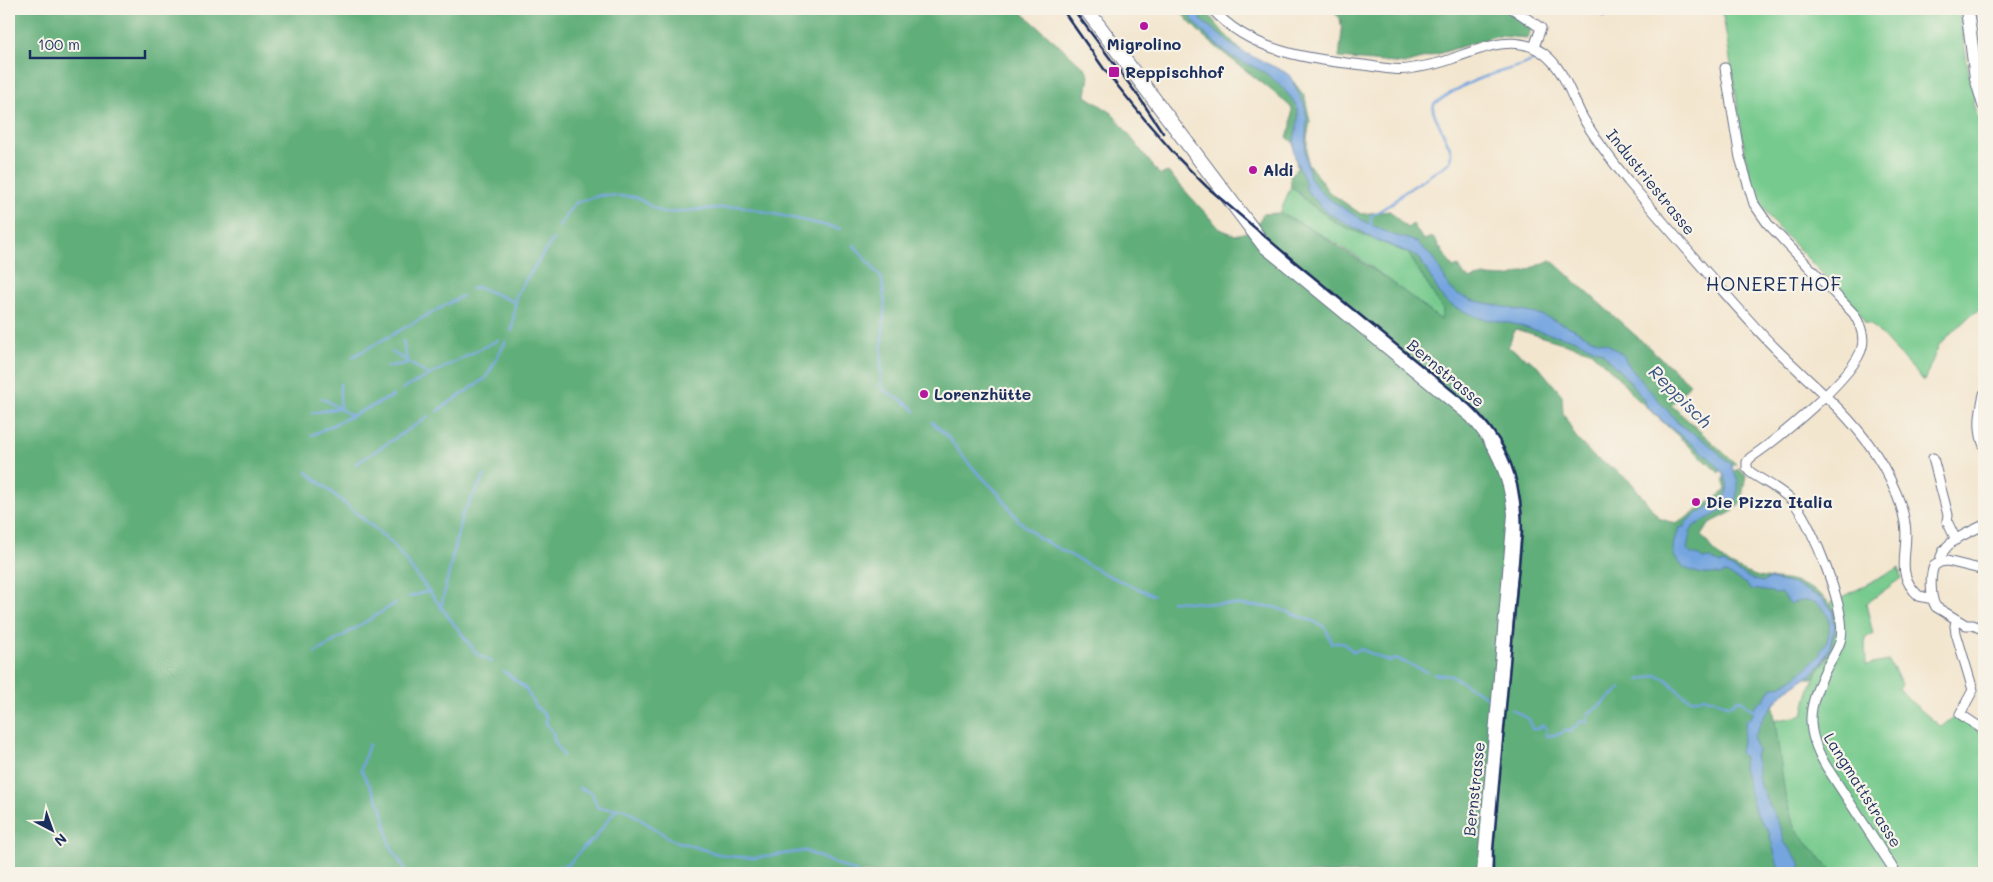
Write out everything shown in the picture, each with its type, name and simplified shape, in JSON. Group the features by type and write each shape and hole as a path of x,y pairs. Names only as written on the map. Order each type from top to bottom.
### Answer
{"main road":[{"name":"Bernstrasse","path":"1086,9 1264,245 1471,415 1489,437 1502,459 1510,484 1515,514 1484,873"}],"street":[{"name":"Industriestrasse","path":"1212,9 1242,33 1283,52 1307,58 1394,70 1417,68 1501,43 1517,43 1534,47 1550,59 1560,70 1593,134 1606,154 1766,338 1856,426 1882,465 1900,500 1906,528 1904,570 1906,580 1919,596 1933,599 1936,608 1966,625 1973,625 1984,630"},
{"path":"1513,9 1541,28 1534,47"},
{"path":"1967,9 1984,105"},
{"path":"1725,68 1740,158 1750,194 1763,218 1854,314 1861,330 1862,348 1856,362 1826,395"},
{"path":"1984,394 1979,425 1980,436 1984,446"},
{"name":"Langmattstrasse","path":"1826,395 1747,462 1746,468 1788,497 1799,509 1833,586 1842,616 1841,640 1817,688 1811,707 1811,734 1821,758 1896,873"},
{"path":"1933,458 1948,515 1947,521 1956,540"},
{"path":"1940,562 1940,555 1956,540 1984,525"},
{"path":"1933,599 1932,572 1934,566 1940,562 1947,561 1984,570"},
{"path":"1956,620 1956,633 1973,690 1960,714 1984,730"}],"green space":[{"path":"9,9 1018,9 1085,68 1089,75 1086,96 1112,113 1160,175 1168,172 1220,229 1235,235 1254,230 1263,214 1280,213 1313,230 1389,280 1441,320 1443,310 1408,253 1338,224 1310,204 1291,186 1290,175 1297,168 1293,142 1287,137 1291,126 1292,108 1218,49 1178,9 1204,9 1245,54 1293,81 1305,97 1310,121 1307,139 1307,162 1329,192 1361,214 1390,211 1407,228 1413,224 1423,240 1433,237 1453,268 1459,266 1462,273 1470,279 1485,276 1510,277 1551,260 1690,384 1671,405 1736,464 1719,473 1632,394 1616,375 1590,351 1515,329 1508,347 1537,365 1562,395 1563,413 1577,439 1595,458 1607,464 1631,482 1659,518 1676,524 1726,490 1723,478 1738,469 1746,475 1741,502 1732,512 1710,523 1702,536 1719,557 1733,566 1758,577 1791,581 1811,589 1824,598 1832,608 1836,620 1835,633 1814,678 1793,678 1773,706 1785,796 1794,827 1833,873 9,873"},
{"path":"1330,9 1508,9 1532,26 1528,38 1496,36 1405,64 1339,58 1342,31 1340,18"},
{"path":"1722,9 1959,9 1968,68 1975,95 1973,104 1984,133 1984,308 1972,314 1939,345 1924,381 1871,324 1865,323 1858,310 1775,225 1761,204 1752,185 1746,159"},
{"path":"1291,186 1310,204 1338,224 1408,253 1444,310 1442,321 1344,248 1280,213"},
{"path":"1899,568 1901,578 1866,604 1873,634 1865,638 1866,665 1889,661 1902,684 1899,688 1908,699 1941,727 1954,717 1984,734 1984,867 1976,873 1833,873 1794,827 1785,796 1774,721 1803,715 1814,678 1827,658 1836,618 1831,603"}],"water":[{"path":"1185,9 1194,9 1202,21 1239,50 1290,76 1304,104 1307,118 1305,153 1310,177 1320,191 1329,199 1364,221 1390,234 1417,242 1433,258 1450,288 1457,294 1471,300 1541,315 1572,328 1591,339 1606,343 1623,355 1631,369 1680,425 1704,440 1731,464 1738,482 1734,504 1694,526 1690,532 1687,550 1691,554 1703,559 1710,558 1720,564 1723,563 1751,579 1763,582 1770,579 1793,584 1822,598 1833,611 1833,622 1835,625 1830,647 1822,663 1811,675 1785,691 1765,714 1754,736 1760,786 1781,829 1784,842 1800,862 1801,873 1783,873 1778,866 1769,832 1756,814 1743,768 1744,757 1740,753 1746,721 1752,716 1755,706 1765,699 1772,687 1783,685 1790,681 1820,655 1827,640 1830,627 1826,612 1814,602 1802,601 1791,604 1781,593 1775,594 1750,589 1746,584 1726,573 1719,575 1698,573 1680,564 1676,559 1673,546 1679,528 1684,527 1686,522 1725,497 1728,487 1719,467 1651,410 1630,382 1602,352 1576,340 1514,324 1480,318 1456,308 1443,299 1420,259 1377,240 1326,212 1306,189 1306,184 1295,158 1294,142 1298,112 1294,102 1264,72 1237,59 1220,48 1200,29"}],"waterway":[{"path":"1604,17 1616,9"},
{"path":"1371,227 1371,216 1450,162 1450,148 1433,111 1434,104 1475,80 1520,66 1538,58"},
{"path":"559,226 575,203 601,195 635,197 663,213 739,206 841,229"},
{"path":"512,331 516,295 553,239"},
{"path":"854,245 882,279 885,303 881,388 908,404 915,411"},
{"path":"472,289 478,287 515,302"},
{"path":"352,357 462,296"},
{"path":"402,389 498,340"},
{"path":"403,341 407,361"},
{"path":"437,411 486,378 506,341"},
{"path":"392,352 429,375"},
{"path":"386,367 409,363"},
{"path":"312,413 340,408 340,384"},
{"path":"312,435 393,396"},
{"path":"322,398 352,416"},
{"path":"356,464 429,416"},
{"path":"932,422 948,437 969,464 998,493 1018,520 1039,538 1107,575 1153,595"},
{"path":"307,472 392,543 477,654 492,662"},
{"path":"441,607 462,515 485,475"},
{"path":"409,597 429,591"},
{"path":"1172,601 1274,607 1313,621 1326,628 1331,643 1343,643 1354,652 1360,649 1389,661 1397,659 1427,672"},
{"path":"315,653 396,603"},
{"path":"504,671 526,689 536,707 546,716 546,723 553,733 554,740 563,756"},
{"path":"1434,674 1452,676 1490,699"},
{"path":"1640,680 1656,675 1667,680 1688,698 1698,699 1704,697 1729,706 1738,700 1755,712"},
{"path":"1511,709 1529,719 1532,729 1537,729 1543,725 1546,727 1546,736 1560,734 1565,730 1569,732 1582,721 1587,722 1588,713 1621,688"},
{"path":"369,744 361,770 382,808 390,845 407,873"},
{"path":"579,788 592,793 598,808 625,809 672,840 725,856 754,858 805,851 858,873"},
{"path":"528,873 568,865 594,839 617,808"}],"railway":[{"path":"1062,9 1104,69 1146,121 1179,159 1207,187 1295,262 1470,405 1495,433 1504,448 1516,479 1522,533 1493,851 1493,873"},
{"path":"1073,9 1139,97 1163,133"}],"place":[{"name":"Migrolino","path":"1144,26"},
{"name":"Reppischhof","path":"1114,72"},
{"name":"Aldi","path":"1253,170"},
{"name":"Lorenzhütte","path":"924,394"},
{"name":"Die Pizza Italia","path":"1696,502"}],"district":[{"name":"HONERETHOF","path":"1774,284"}],"water label":[{"name":"Reppisch","path":"1680,397"}]}
